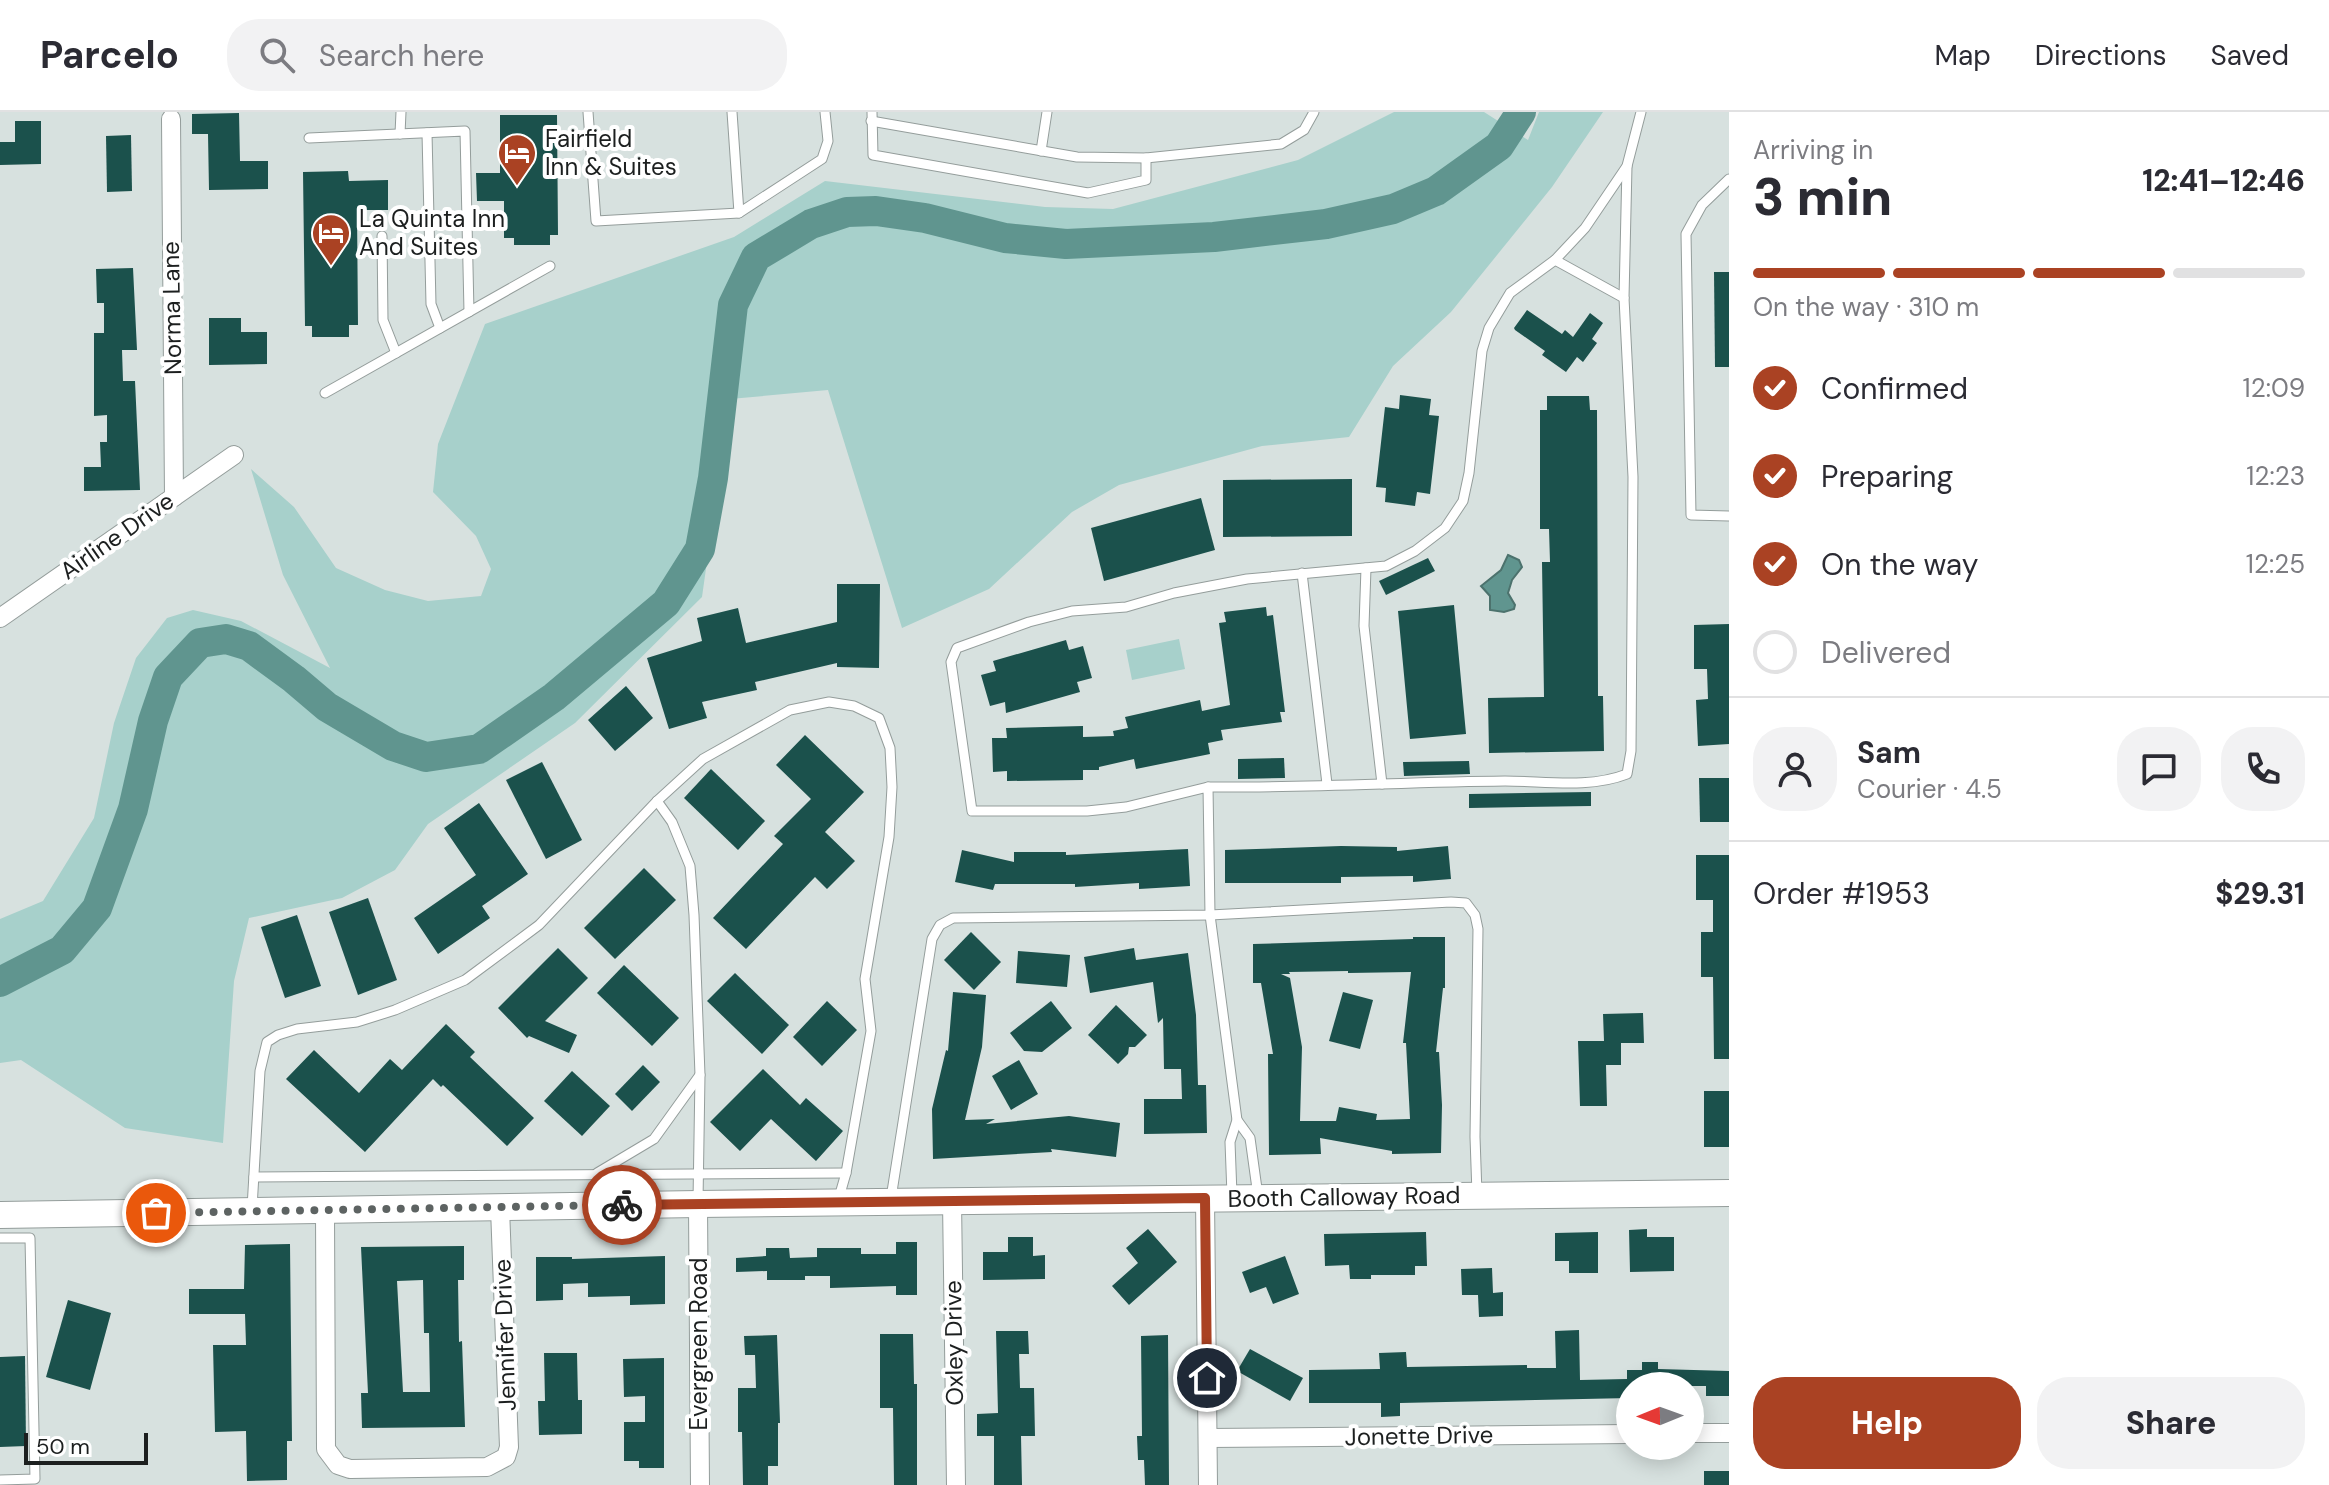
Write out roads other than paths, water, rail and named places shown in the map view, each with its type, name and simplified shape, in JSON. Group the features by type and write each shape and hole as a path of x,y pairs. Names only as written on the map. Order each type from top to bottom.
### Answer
{"street":[{"name":"Norma Lane","path":"171,119 174,497"},
{"name":"Airline Drive","path":"0,618 234,455"},
{"name":"Booth Calloway Road","path":"0,1215 30,1226 325,1210 1729,1193"},
{"path":"1205,1198 1208,1485"},
{"name":"Oxley Drive","path":"952,1201 956,1485"},
{"name":"Evergreen Road","path":"698,1204 700,1485"},
{"name":"Jennifer Drive","path":"325,1210 326,1449 333,1459 350,1469 487,1467 503,1461 509,1447 500,1208"},
{"path":"1704,1433 1729,1433"},
{"name":"Jonette Drive","path":"1208,1438 1616,1434"}],"lane":[{"path":"400,134 401,112"},
{"path":"588,112 596,221 739,213 822,159 828,141 825,112"},
{"path":"732,112 739,213"},
{"path":"1041,151 1047,112"},
{"path":"1146,158 1146,180 1088,193 873,155 871,117 1077,157 1146,158 1281,144 1304,130 1314,112"},
{"path":"1627,166 1585,228 1555,260 1510,293 1489,328 1482,351 1469,473 1463,501 1445,528 1415,551 1386,566 1247,579 1174,593 1126,607 1072,611 957,648 951,662 972,811 1087,811 1126,807 1208,787 1590,782 1627,774 1631,751 1633,477 1624,298 1627,166 1641,112"},
{"path":"309,138 465,131 469,312"},
{"path":"427,133 431,304 440,328"},
{"path":"1729,179 1702,205 1686,234 1691,515 1729,516"},
{"path":"382,236 383,320 396,353"},
{"path":"1555,260 1624,298"},
{"path":"325,393 550,266"},
{"path":"1366,568 1364,626 1382,784"},
{"path":"1302,573 1327,784"},
{"path":"252,1212 260,1071 267,1042 297,1029 357,1022 395,1010 465,980 539,925 657,801 703,759 790,710 829,702 854,706 879,718 890,748 892,787 889,837 865,979 871,1031 838,1202"},
{"path":"1208,787 1210,915 1237,1120 1230,1142 1246,1198"},
{"path":"657,801 672,822 690,866 700,1075 698,1204"},
{"path":"891,1202 932,939 940,925 953,918 1210,915 1451,902 1466,903 1475,915 1478,929 1477,1196"},
{"path":"594,1175 654,1139 700,1075"},
{"path":"1237,1120 1250,1138 1246,1198"},
{"path":"254,1177 846,1173"},
{"path":"0,1238 30,1226 35,1479 0,1480"}],"waterway":[{"path":"0,982 62,950 97,908 133,809 153,721 168,677 200,643 226,639 249,646 327,707 393,746 426,757 479,749 554,697 666,603 700,549 713,478 733,305 756,257 811,224 847,212 876,211 925,218 1005,238 1066,244 1214,237 1326,224 1393,209 1436,191 1499,146 1521,112"}],"place":[{"name":"Fairfield Inn & Suites","path":"517,187"},
{"name":"La Quinta Inn And Suites","path":"331,267"}]}
